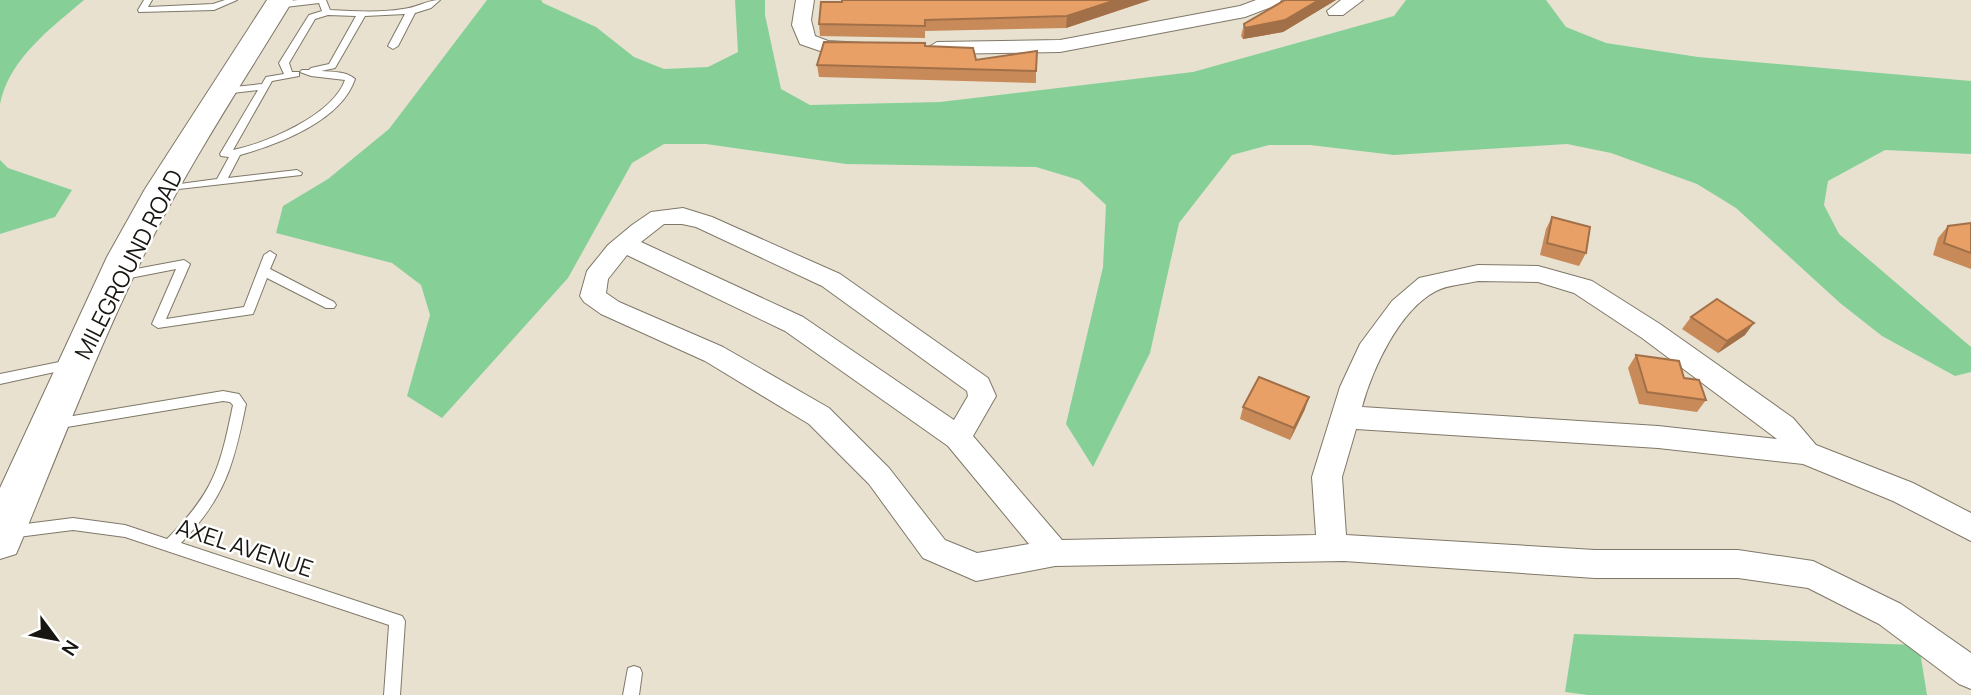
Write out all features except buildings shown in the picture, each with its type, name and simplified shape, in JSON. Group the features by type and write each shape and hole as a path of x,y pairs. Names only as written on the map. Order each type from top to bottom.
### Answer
{"main road":[{"name":"MILEGROUND ROAD","path":"1,536 116,276 162,189 279,3"}],"street":[{"path":"804,0 801,19 802,31 807,40 826,47 878,47"},
{"path":"917,48 1060,46 1245,11 1272,0"},
{"path":"1336,11 1354,0"},
{"path":"958,438 982,396 978,385 831,280 704,222 684,216 659,217 625,244 596,277 593,296 610,308 714,354 819,416 879,476 934,549 976,567 1055,553 1332,548 1595,564 1738,564 1813,575 1890,614 1971,673"},
{"path":"625,244 794,324 958,438 1055,553"},
{"path":"1332,548 1327,477 1344,417 1369,351 1401,307 1428,284 1478,272 1538,274 1583,287 1651,331 1783,426 1806,453"},
{"path":"1344,417 1658,437 1806,453 1903,492 1971,528"}],"lane":[{"path":"148,0 142,10 214,7 233,0"},
{"path":"279,3 322,0 327,12"},
{"path":"289,76 284,64 312,18 327,12 411,12 433,4 436,0"},
{"path":"393,46 411,12"},
{"path":"305,72 320,76 345,76 350,79 344,95 325,110 256,149 225,154 269,79 332,66 362,13"},
{"path":"224,91 265,86"},
{"path":"221,182 235,154"},
{"path":"162,189 297,173"},
{"path":"116,276 184,264 158,324 250,311 270,255"},
{"path":"264,271 330,305"},
{"path":"0,379 77,363"},
{"path":"48,425 223,396 234,397 240,404 225,472 211,500 196,520 169,546"},
{"name":"AXEL AVENUE","path":"1,536 73,524 125,531 397,621 393,695"},
{"path":"631,695 634,673"}],"green space":[{"path":"0,0 84,0 45,33 22,59 12,73 0,104"},
{"path":"487,0 541,0 596,27 634,57 664,69 708,67 738,52 735,0 765,0 765,15 781,89 810,105 940,102 1193,72 1394,16 1406,0 1546,0 1566,27 1606,43 1698,57 1971,81 1971,154 1885,150 1828,181 1824,205 1839,234 1971,347 1971,372 1955,376 1882,336 1840,303 1736,208 1697,184 1611,153 1567,144 1394,155 1310,145 1269,145 1232,155 1179,223 1150,353 1093,467 1066,424 1103,267 1106,205 1079,180 1036,167 846,164 706,144 664,144 632,163 568,278 442,418 407,396 430,315 421,285 392,263 276,233 283,206 328,179 389,129"},
{"path":"0,160 8,168 72,190 55,217 0,234"},
{"path":"1574,634 1919,645 1927,695 1588,695 1565,692"}]}
